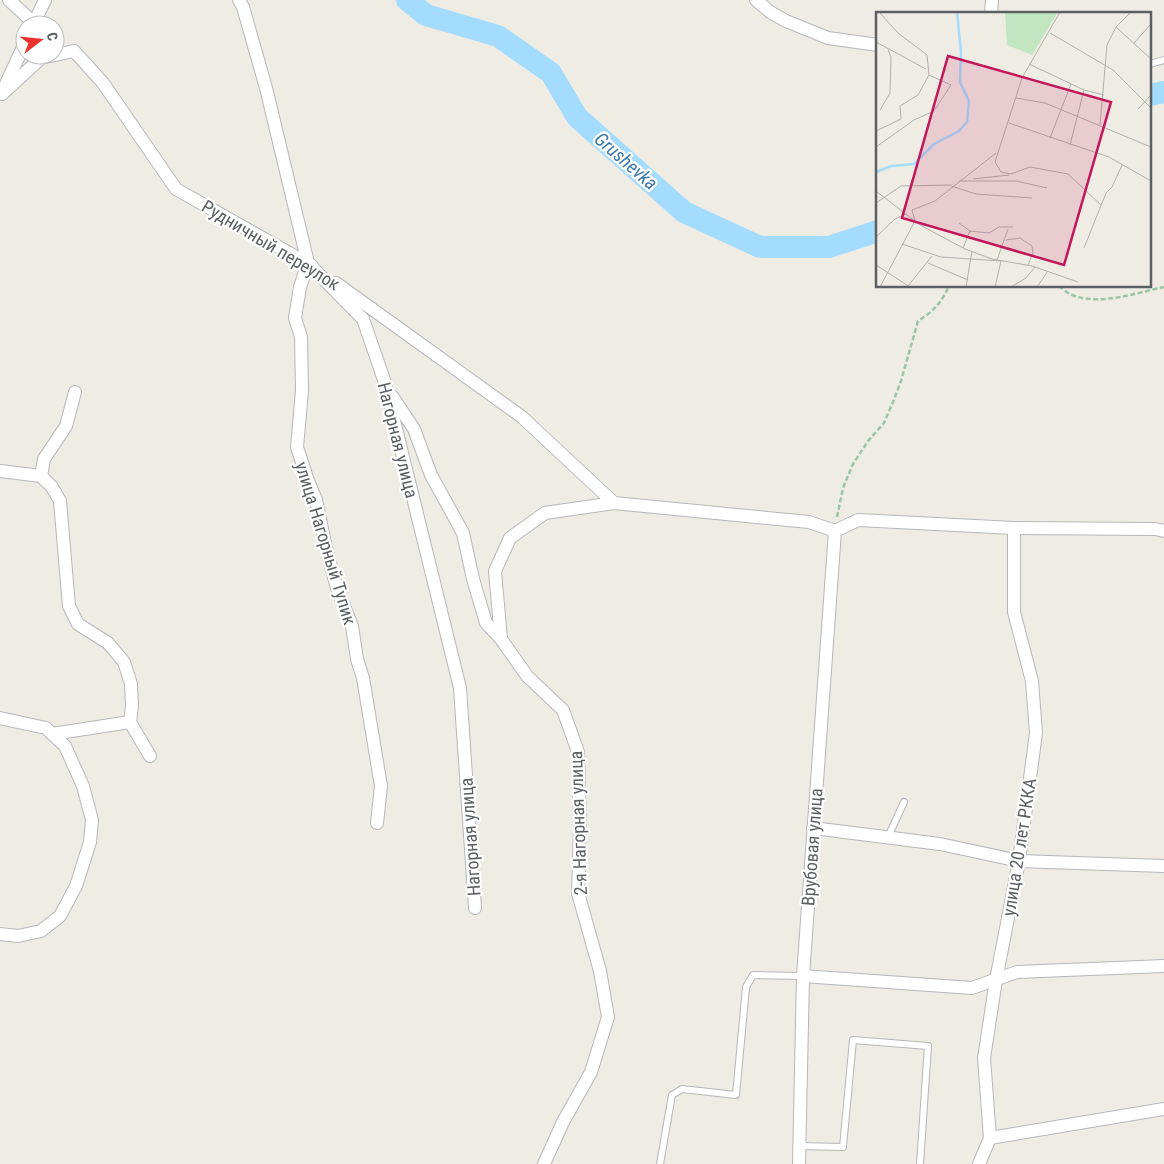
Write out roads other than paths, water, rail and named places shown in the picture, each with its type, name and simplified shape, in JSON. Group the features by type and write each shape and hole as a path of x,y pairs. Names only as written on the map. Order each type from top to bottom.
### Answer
{"street":[{"path":"9,0 25,15"},
{"path":"38,15 45,0"},
{"path":"239,0 243,7 266,88 308,263"},
{"path":"756,0 770,12 786,21 828,38 876,45"},
{"name":"Рудничный переулок","path":"1,95 41,58 74,51 103,83 176,189 308,263 522,417 614,503"},
{"path":"1,95 15,65"},
{"name":"Нагорная улица","path":"308,263 363,319 384,380 460,688 475,908"},
{"name":"улица Нагорный Тупик","path":"308,263 300,287 295,318 301,337 302,391 297,447 316,500 337,588 352,626 363,678 380,786 377,823"},
{"name":"2-я Нагорная улица","path":"384,380 395,402 414,429 431,475 462,532 486,622 501,639 527,676 563,710 578,752 580,826 578,893 600,971 608,1017 591,1072 563,1122 544,1164"},
{"path":"41,476 44,459 66,426 76,392"},
{"path":"0,471 41,476 52,487 60,500 69,606 78,624 108,643 124,662 131,684 132,706 130,722 150,756"},
{"path":"501,639 495,571 510,538 545,513 614,503 808,522 834,531 858,520 1014,528 1155,529 1164,531"},
{"name":"улица 20 лет РККА","path":"979,1164 990,1138 984,1058 996,980 1019,861 1036,733 1032,681 1014,612 1014,528"},
{"name":"Врубовая улица","path":"799,1164 803,976 834,531"},
{"path":"0,718 46,728 65,746 84,786 92,820 90,842 76,886 60,916 41,931 18,936 0,934"},
{"path":"52,734 130,722"},
{"path":"813,828 940,844 1019,861 1164,866"},
{"path":"803,976 972,988 1017,972 1164,966"},
{"path":"990,1138 1164,1109"}],"lane":[{"path":"888,837 904,802"},
{"path":"660,1164 672,1095 682,1089 736,1095 746,987 754,975 803,976"},
{"path":"799,1146 843,1147 853,1040 928,1046 920,1164"}],"waterway":[{"name":"Grushevka","path":"407,0 426,15 498,36 551,73 577,117 684,212 760,247 829,247 876,232"},
{"name":"Grushevka","path":"1152,95 1164,92"}]}
